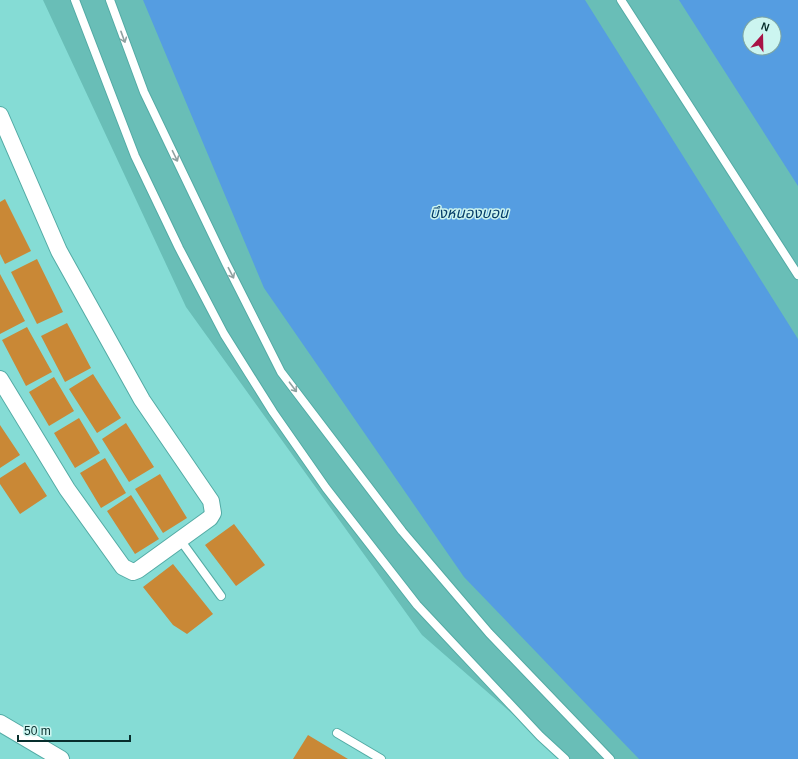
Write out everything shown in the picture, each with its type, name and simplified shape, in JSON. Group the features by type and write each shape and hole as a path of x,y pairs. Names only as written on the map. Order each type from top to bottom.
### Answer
{"street":[{"path":"0,115 63,257 142,400 211,501 213,513 210,518 138,570 133,572 123,567 67,489 0,379"},
{"path":"0,723 62,759"}],"lane":[{"path":"75,0 138,163 224,334 274,412 326,488 417,605 540,736 565,759"},
{"path":"110,0 144,92 281,372 402,531 463,603 489,633 610,759"},
{"path":"621,0 798,275"},
{"path":"180,540 221,596"},
{"path":"337,733 381,759"}],"shaded area":[{"name":"บึงหนองบอน","path":"43,0 798,0 798,759 564,759 422,635 186,307"}],"water":[{"name":"บึงหนองบอน","path":"143,0 585,0 798,339 798,759 639,759 464,577 264,288"},
{"path":"679,0 798,0 798,186"}],"building":[{"path":"5,199 31,251 5,264 0,254 0,202"},
{"path":"37,259 63,312 37,324 11,272"},
{"path":"0,274 25,321 0,334"},
{"path":"67,323 91,368 65,382 41,336"},
{"path":"27,327 52,372 26,386 2,340"},
{"path":"93,374 121,418 97,433 69,389"},
{"path":"54,377 74,411 49,426 29,392"},
{"path":"79,418 100,453 75,468 54,433"},
{"path":"126,423 154,467 129,482 102,439"},
{"path":"0,425 20,455 0,468"},
{"path":"105,458 126,493 101,508 80,473"},
{"path":"25,462 47,496 20,514 0,484 0,478"},
{"path":"160,474 187,518 163,533 135,489"},
{"path":"131,495 159,539 135,554 107,511"},
{"path":"234,524 265,565 236,586 205,545"},
{"path":"173,564 213,614 187,634 173,625 143,587"},
{"path":"308,735 348,759 293,759"}]}
